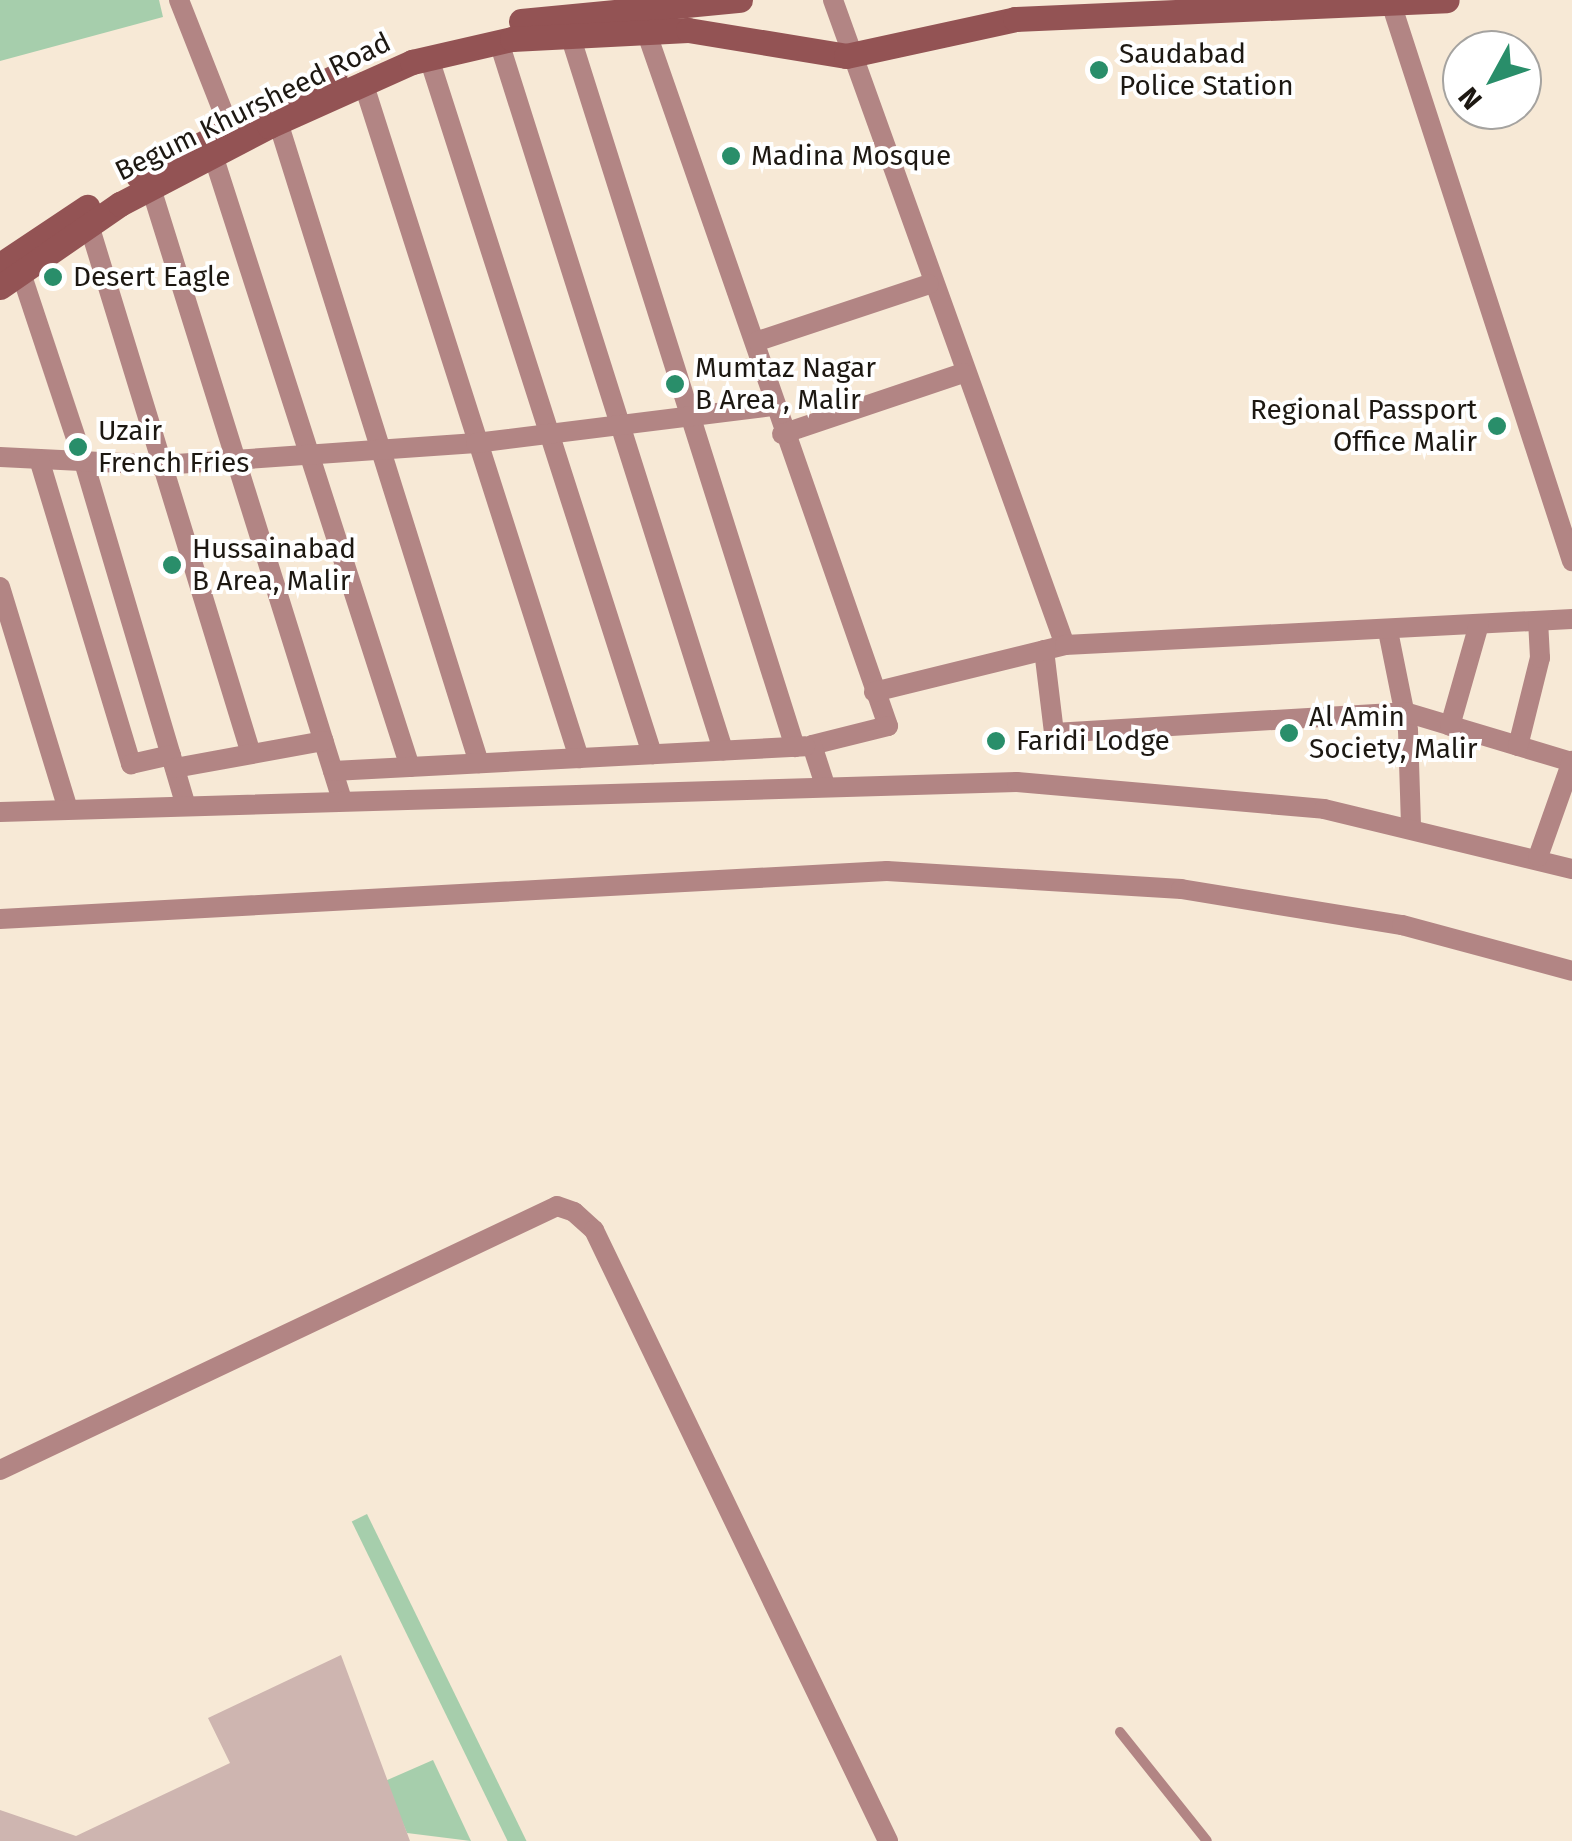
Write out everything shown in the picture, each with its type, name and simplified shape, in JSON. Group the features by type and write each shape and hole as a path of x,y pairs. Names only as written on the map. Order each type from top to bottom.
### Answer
{"main road":[{"name":"Begum Khursheed Road","path":"5,269 225,141 406,49 506,23 740,0"},
{"name":"Begum Khursheed Road","path":"5,269 88,225 225,141 429,58 499,42 569,32 646,31 846,56 1014,19 1447,0"}],"street":[{"path":"179,0 225,141 306,451 410,767"},
{"path":"833,0 846,56 1066,645"},
{"path":"1390,2 1572,561"},
{"path":"333,771 804,746 888,726 772,406 758,341 646,31"},
{"path":"569,32 692,419 804,746 824,782"},
{"path":"499,42 624,424 722,750"},
{"path":"429,58 652,754"},
{"path":"363,82 579,758"},
{"path":"278,122 479,763"},
{"path":"151,188 341,797"},
{"path":"88,225 252,754"},
{"path":"5,269 84,462 184,802"},
{"path":"758,341 929,284"},
{"path":"782,434 963,373"},
{"path":"0,457 162,465 234,453 476,443 772,406"},
{"path":"39,459 131,764 252,754 324,741"},
{"path":"0,587 67,806"},
{"path":"874,692 1066,645 1572,619"},
{"path":"1518,746 1540,658 1538,621"},
{"path":"1450,726 1479,624"},
{"path":"1388,631 1405,712 1412,825"},
{"path":"1044,650 1054,733 1405,712 1572,762 1538,857"},
{"path":"0,810 824,782 1017,782 1412,825 1572,869"},
{"path":"0,918 887,871 1182,889 1402,925 1572,972"},
{"path":"0,1470 539,1214 557,1206 574,1212 594,1230 888,1841"}],"lane":[{"path":"1120,1732 1207,1841"}],"green space":[{"path":"0,0 159,0 163,17 0,61"},
{"path":"367,1514 526,1841 508,1841 352,1521"},
{"path":"433,1760 471,1841 407,1833 385,1781"}],"building":[{"path":"341,1655 410,1841 0,1841 0,1810 76,1836 230,1763 208,1718"}],"place":[{"name":"Saudabad Police Station","path":"1099,70"},
{"name":"Madina Mosque","path":"731,156"},
{"name":"Desert Eagle","path":"53,277"},
{"name":"Mumtaz Nagar B Area , Malir","path":"675,384"},
{"name":"Regional Passport Office Malir","path":"1497,426"},
{"name":"Uzair French Fries","path":"78,447"},
{"name":"Hussainabad B Area, Malir","path":"172,565"},
{"name":"Al Amin Society, Malir","path":"1289,733"},
{"name":"Faridi Lodge","path":"996,741"}]}
